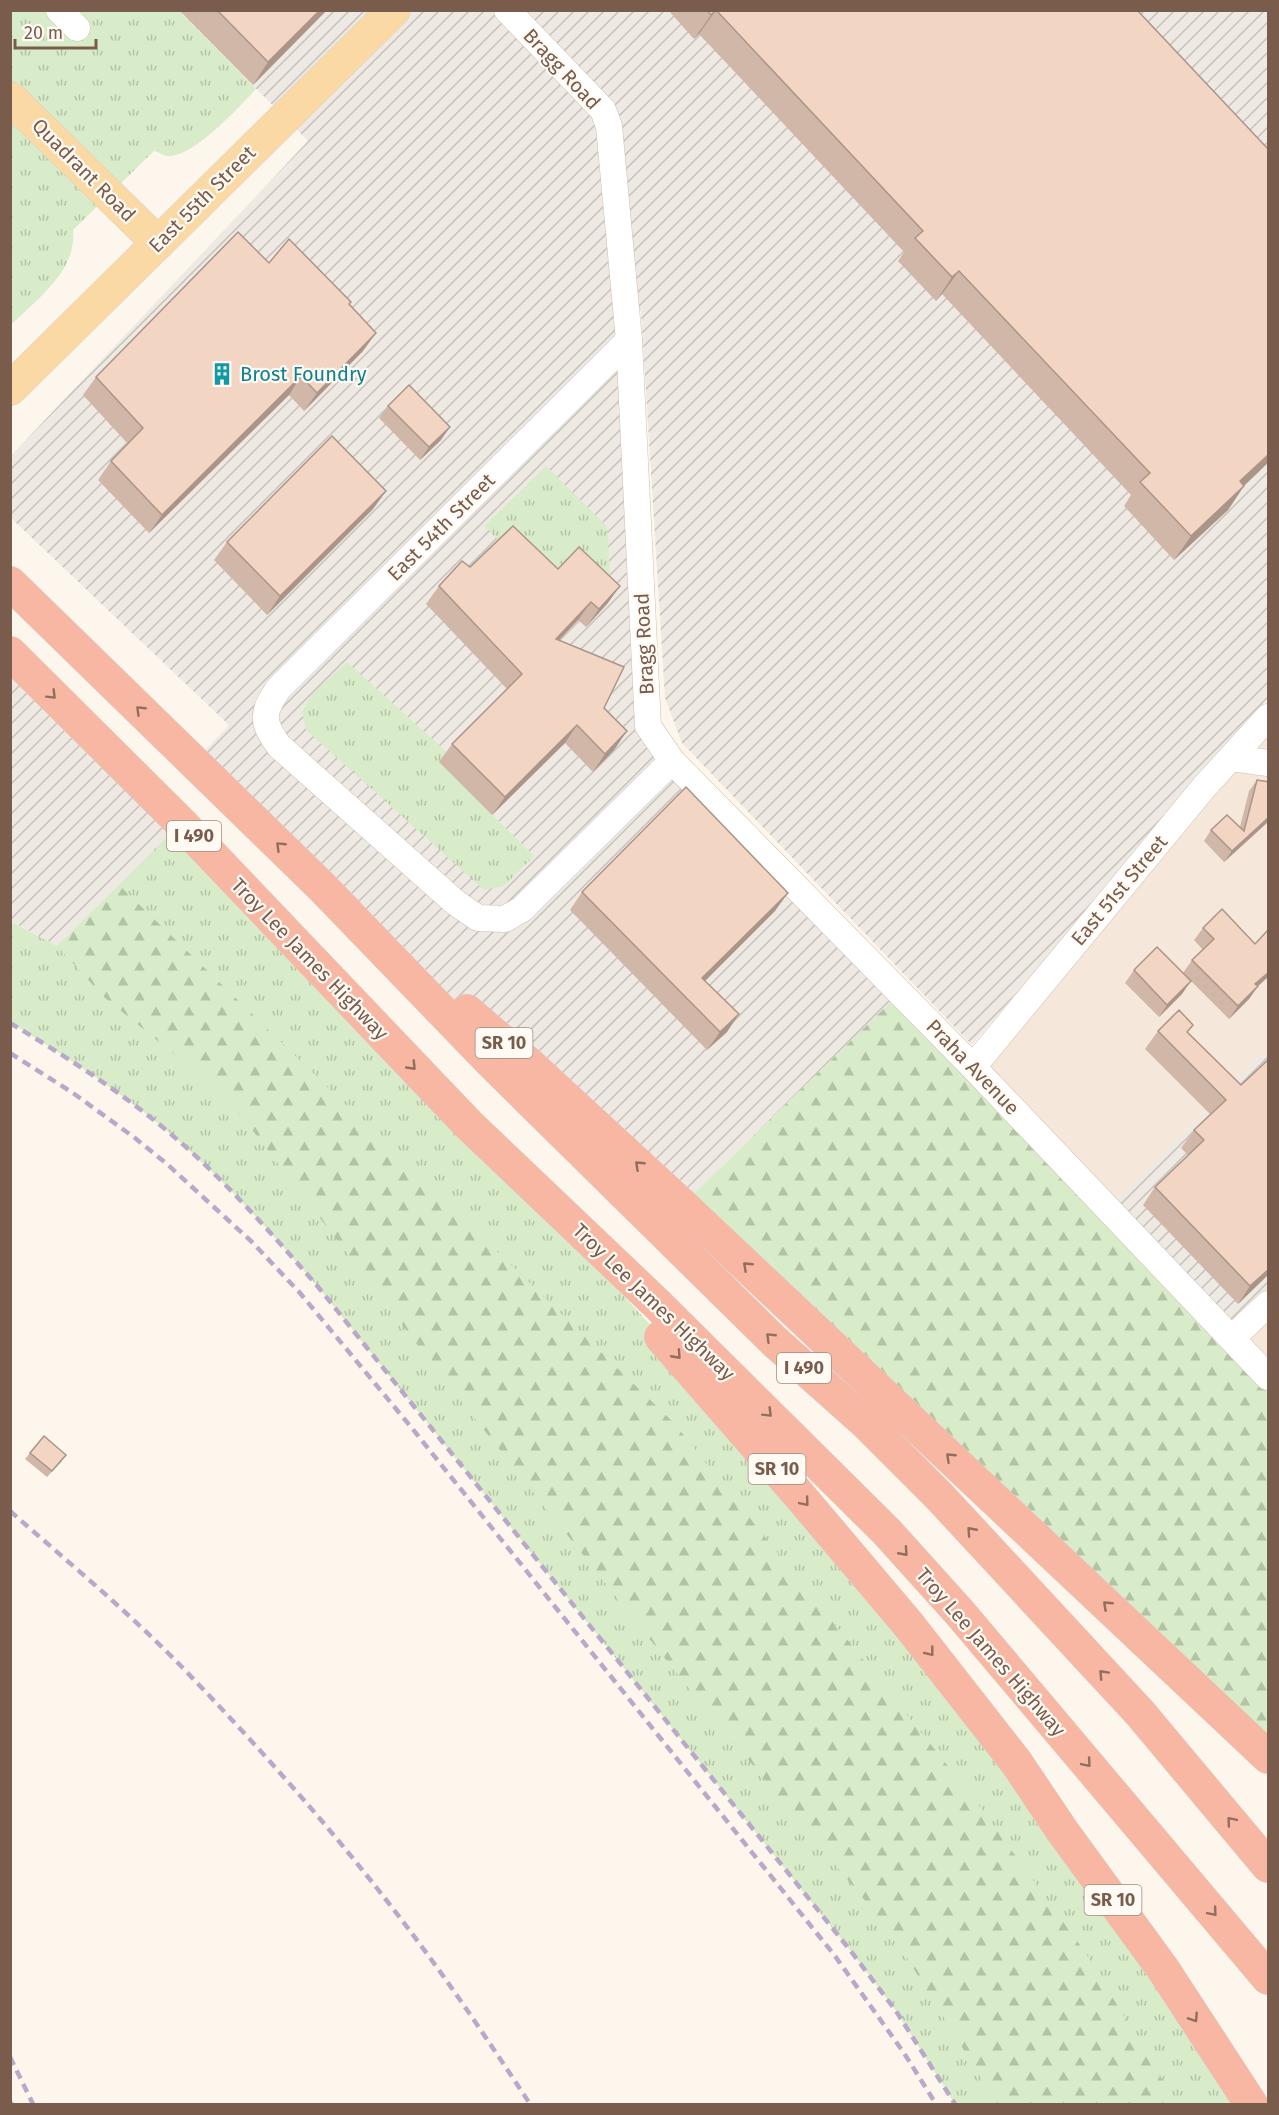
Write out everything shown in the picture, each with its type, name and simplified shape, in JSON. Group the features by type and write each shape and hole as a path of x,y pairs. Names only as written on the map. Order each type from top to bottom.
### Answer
{"highway":[{"name":"I 490","path":"10,583 322,887 490,1062 774,1341 866,1423 939,1496 1140,1713 1269,1866"},
{"name":"Troy Lee James Highway","path":"10,654 181,823 469,1125 656,1302 887,1532 960,1613 1269,1978"},
{"name":"SR 10","path":"322,887 530,1065 1269,1757"},
{"name":"SR 10","path":"469,1125 692,1371 908,1624 1016,1762 1063,1832 1163,1969 1251,2104"},
{"path":"1165,1660 1269,1741"}],"main road":[{"name":"East 55th Street","path":"10,389 394,10"},
{"name":"Quadrant Road","path":"10,98 158,243"}],"street":[{"name":"Bragg Road","path":"507,10 603,110 609,126 629,340 648,726 672,761"},
{"name":"East 54th Street","path":"629,340 278,689 266,707 265,721 270,734 279,746 456,903 478,918 505,919 522,909 672,761"},
{"name":"East 51st Street","path":"973,1067 1230,758 1269,717"},
{"path":"1230,758 1269,763"},
{"name":"Praha Avenue","path":"672,761 973,1067 1269,1377"},
{"path":"1232,1338 1269,1304"}],"shaded area":[{"path":"179,11 1268,11 1268,698 972,1045 682,743 665,698 641,311 628,323 648,727 900,993 682,1205 530,1065 322,887 194,762 229,725 11,518 10,457 308,141"},
{"path":"10,654 181,823 57,946 11,921"},
{"path":"1268,717 1268,1047 1108,1208 973,1067"},
{"path":"1268,1047 1268,1304 1232,1338 1108,1208"},
{"path":"1268,1304 1268,1377 1232,1338"}],"green space":[{"path":"11,11 179,11 256,89 215,130 189,149 177,155 167,156 154,151 73,230 73,245 62,271 43,294 11,325"},
{"path":"546,466 607,526 611,587 545,587 484,526"},
{"path":"347,662 448,753 439,762 534,856 504,886 484,890 306,730 302,712 311,695"},
{"path":"181,823 469,1125 692,1371 799,1495 1251,2104 955,2104 896,2011 850,1950 319,1288 261,1222 179,1141 109,1087 11,1023 10,921 57,946"},
{"path":"119,885 674,1423 976,1801 1085,1952 1177,2104 997,2104 891,1932 682,1680 443,1378 227,1097 105,998 57,946"},
{"path":"900,993 1268,1377 1268,1741 682,1205"}],"building":[{"path":"217,10 320,10 268,62"},
{"path":"716,10 1137,10 1269,150 1269,454 1240,481 1244,486 1191,536 1140,482 1150,473 959,271 952,277 915,238 923,231"},
{"name":"Brost Foundry","path":"238,232 269,263 289,239 351,302 349,304 376,333 317,393 301,376 162,515 111,461 143,428 96,377"},
{"path":"409,385 450,427 429,447 388,406"},
{"path":"332,436 386,491 280,596 227,542"},
{"path":"513,526 558,569 579,547 620,586 599,609 591,602 556,639 624,667 604,708 627,731 605,754 577,725 505,797 452,744 522,674 439,586 462,561 470,567"},
{"path":"1257,780 1269,782 1269,817 1232,851 1211,830 1227,815 1244,831"},
{"path":"686,787 788,893 702,978 739,1014 720,1032 582,892"},
{"path":"1222,909 1255,944 1269,929 1269,972 1255,984 1258,986 1238,1006 1192,960 1214,939 1203,928"},
{"path":"1157,947 1191,981 1167,1005 1134,970"},
{"path":"1179,1010 1193,1025 1187,1032 1241,1085 1269,1059 1269,1269 1250,1286 1155,1187 1204,1140 1194,1130 1226,1100 1158,1031"},
{"path":"44,1436 66,1455 52,1471 30,1453"}],"railway":[{"path":"10,1023 109,1087 179,1141 231,1191 319,1288 850,1950 896,2011 955,2104"},
{"path":"10,1053 73,1093 167,1164 252,1242 300,1293 411,1427 835,1956 904,2053 936,2104"},
{"path":"10,1511 159,1644 305,1801 422,1947 530,2104"},
{"path":"10,2057 33,2104"}],"place":[{"name":"Brost Foundry","path":"222,374"}]}
